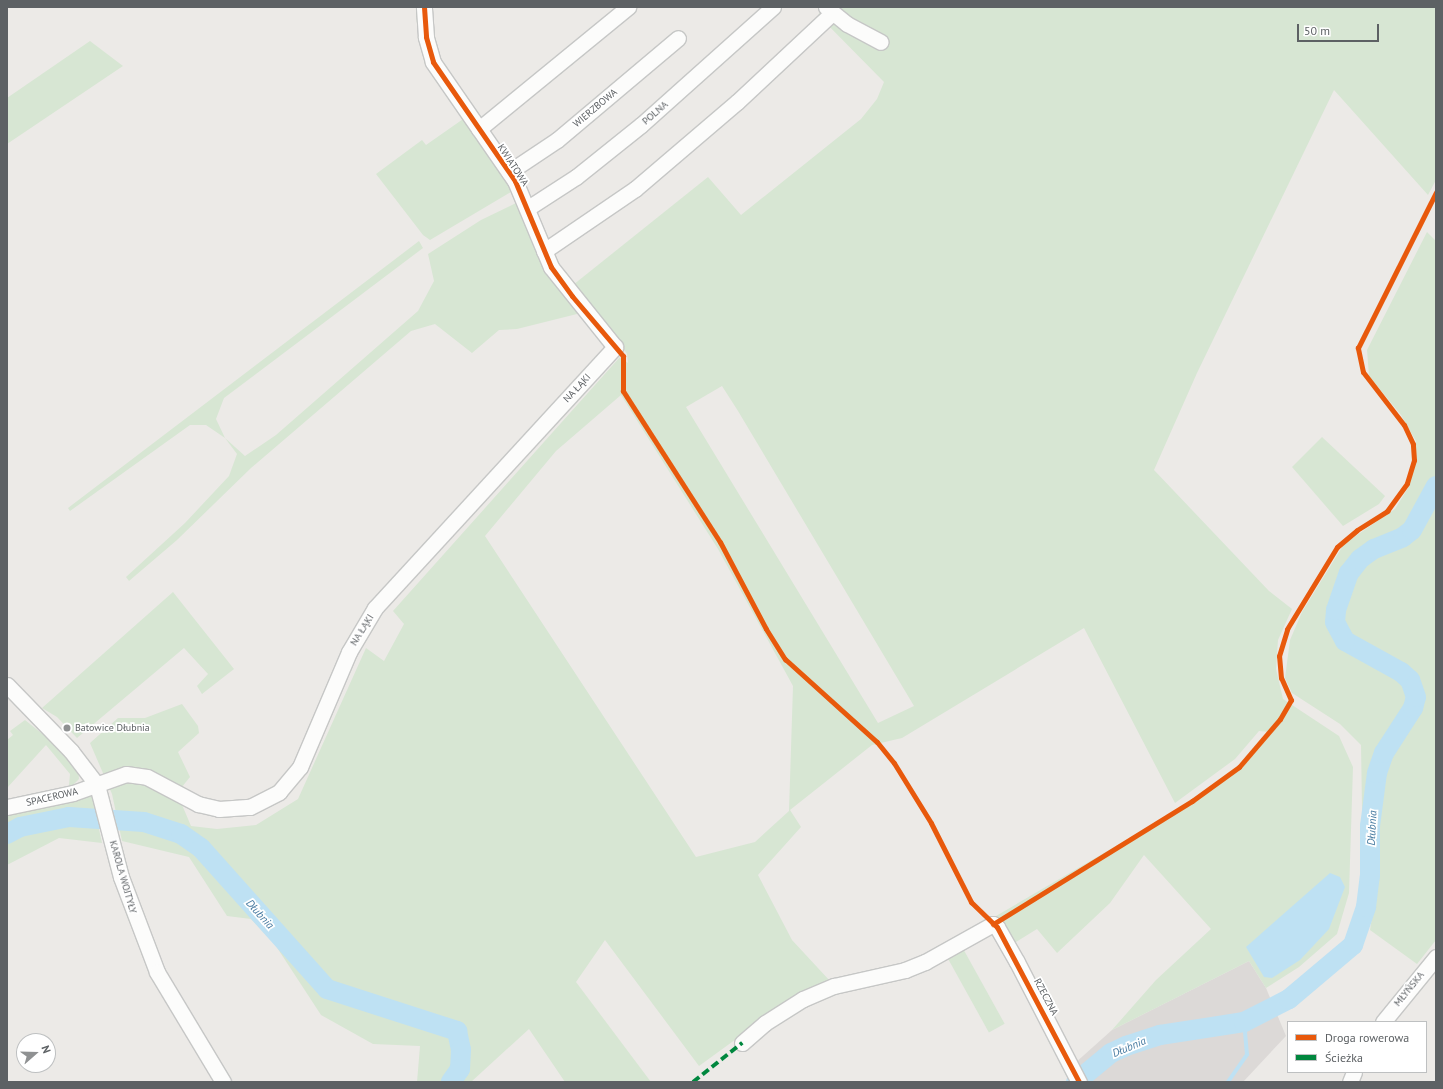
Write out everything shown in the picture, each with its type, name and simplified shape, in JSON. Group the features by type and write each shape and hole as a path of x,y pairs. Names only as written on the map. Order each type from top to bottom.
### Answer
{"street":[{"name":"KWIATOWA","path":"424,7 426,37 433,62 509,172 528,208 544,250 562,282 615,347"},
{"path":"479,129 628,7"},
{"name":"POLNA","path":"528,208 576,177 641,125 773,7"},
{"path":"544,250 605,211 645,181 737,102 829,10 880,42"},
{"name":"WIERZBOWA","path":"509,172 557,140 678,38"},
{"name":"NA ŁĄKI","path":"100,792 122,775 142,776 198,804 226,810 255,806 279,792 300,767 349,652 375,608 615,347"},
{"name":"KAROLA WOJTYŁY","path":"7,685 72,751 100,792 114,849 136,922 157,972 223,1082"},
{"name":"SPACEROWA","path":"7,807 100,792"},
{"name":"RZECZNA","path":"742,1043 765,1023 803,1000 834,986 905,970 925,962 993,924 997,927 1017,962 1076,1077"},
{"name":"MŁYŃSKA","path":"1385,1021 1436,956"}],"shaded area":[{"path":"1249,961 1266,988 1286,1036 1243,1082 1083,1082 1074,1064 1112,1030"}],"green space":[{"path":"825,7 1436,7 1436,180 1428,195 1334,90 1197,373 1154,470 1269,591 1292,609 1278,640 1276,669 1283,699 1339,736 1353,767 1349,893 1337,934 1299,967 1266,988 1249,961 1112,1030 1156,980 1211,929 1144,855 1110,903 1057,953 1037,929 1011,945 996,916 1193,801 1238,768 1270,732 1259,731 1235,759 1175,803 1084,628 902,738 872,745 790,810 801,827 758,875 792,940 830,981 779,1008 699,1066 605,940 576,982 651,1082 565,1082 529,1029 471,1082 417,1082 420,1046 373,1044 321,1015 274,943 251,919 227,916 189,857 122,841 112,794 90,743 118,718 145,718 182,704 198,726 199,733 178,752 190,777 177,793 191,826 217,829 256,825 298,799 366,648 384,661 404,624 393,611 620,357 628,363 627,354 615,336 573,285 708,177 741,215 861,119 877,99 884,82 818,15","holes":["722,386 738,411 914,706 878,723 686,407","621,395 718,549 793,686 789,811 755,842 696,857 485,536 556,451"]},
{"path":"90,41 123,66 7,144 7,98"},
{"path":"466,117 516,189 430,240 423,235 376,174 422,140 426,145"},
{"path":"516,203 546,268 581,313 517,329 499,330 472,353 435,324 411,331 251,468 177,540 129,581 126,577 185,523 229,476 237,454 225,438 245,456 276,435 418,311 434,281 428,254 481,220"},
{"path":"1427,232 1436,241 1436,940 1417,964 1370,930 1379,872 1363,872 1361,745 1340,724 1292,693 1285,678 1290,640 1302,612 1344,544 1395,509 1408,488 1416,460 1416,441 1401,415 1369,376 1367,350"},
{"path":"419,241 423,248 224,398 216,419 225,438 206,425 190,425 70,511 68,508"},
{"path":"1322,437 1385,496 1379,504 1343,526 1292,467"},
{"path":"173,592 234,669 202,694 197,686 208,674 184,648 77,738 57,717 42,708"},
{"path":"25,720 50,740 78,769 79,779 72,786 69,785 70,774 46,745 7,788 7,740 13,735 10,731"},
{"path":"77,796 92,797 102,843 59,838 7,865 7,813"},
{"path":"961,945 1005,1024 989,1032 945,954"}],"water":[{"path":"1330,873 1340,877 1345,887 1329,929 1300,960 1272,978 1264,977 1246,947"}],"waterway":[{"name":"Dłubnia","path":"1076,1082 1111,1053 1126,1046 1160,1035 1244,1022 1289,999 1353,945 1366,907 1370,876 1370,826 1377,773 1384,753 1413,708 1416,697 1410,680 1401,672 1345,641 1335,622 1336,610 1349,573 1360,559 1374,549 1403,537 1412,530 1436,486"},
{"name":"Dłubnia","path":"7,834 20,827 69,817 144,822 181,834 201,848 327,989 457,1031 461,1050 460,1069 451,1082"},
{"path":"1228,1082 1247,1055 1244,1022"}],"marked path":[{"path":"693,1082 742,1043"}],"cycle path":[{"path":"424,7 426,37 433,62 515,181 551,267 572,296 623,356 623,391 720,542 766,629 785,659 877,742 894,763 931,823 971,902 997,927 1079,1082"},
{"path":"993,924 1192,801 1239,767 1280,719 1291,700 1281,678 1279,656 1287,629 1337,547 1357,530 1387,511 1407,483 1414,460 1413,444 1404,425 1363,372 1358,348 1436,192"}],"place":[{"name":"Batowice Dłubnia","path":"67,728"}]}
